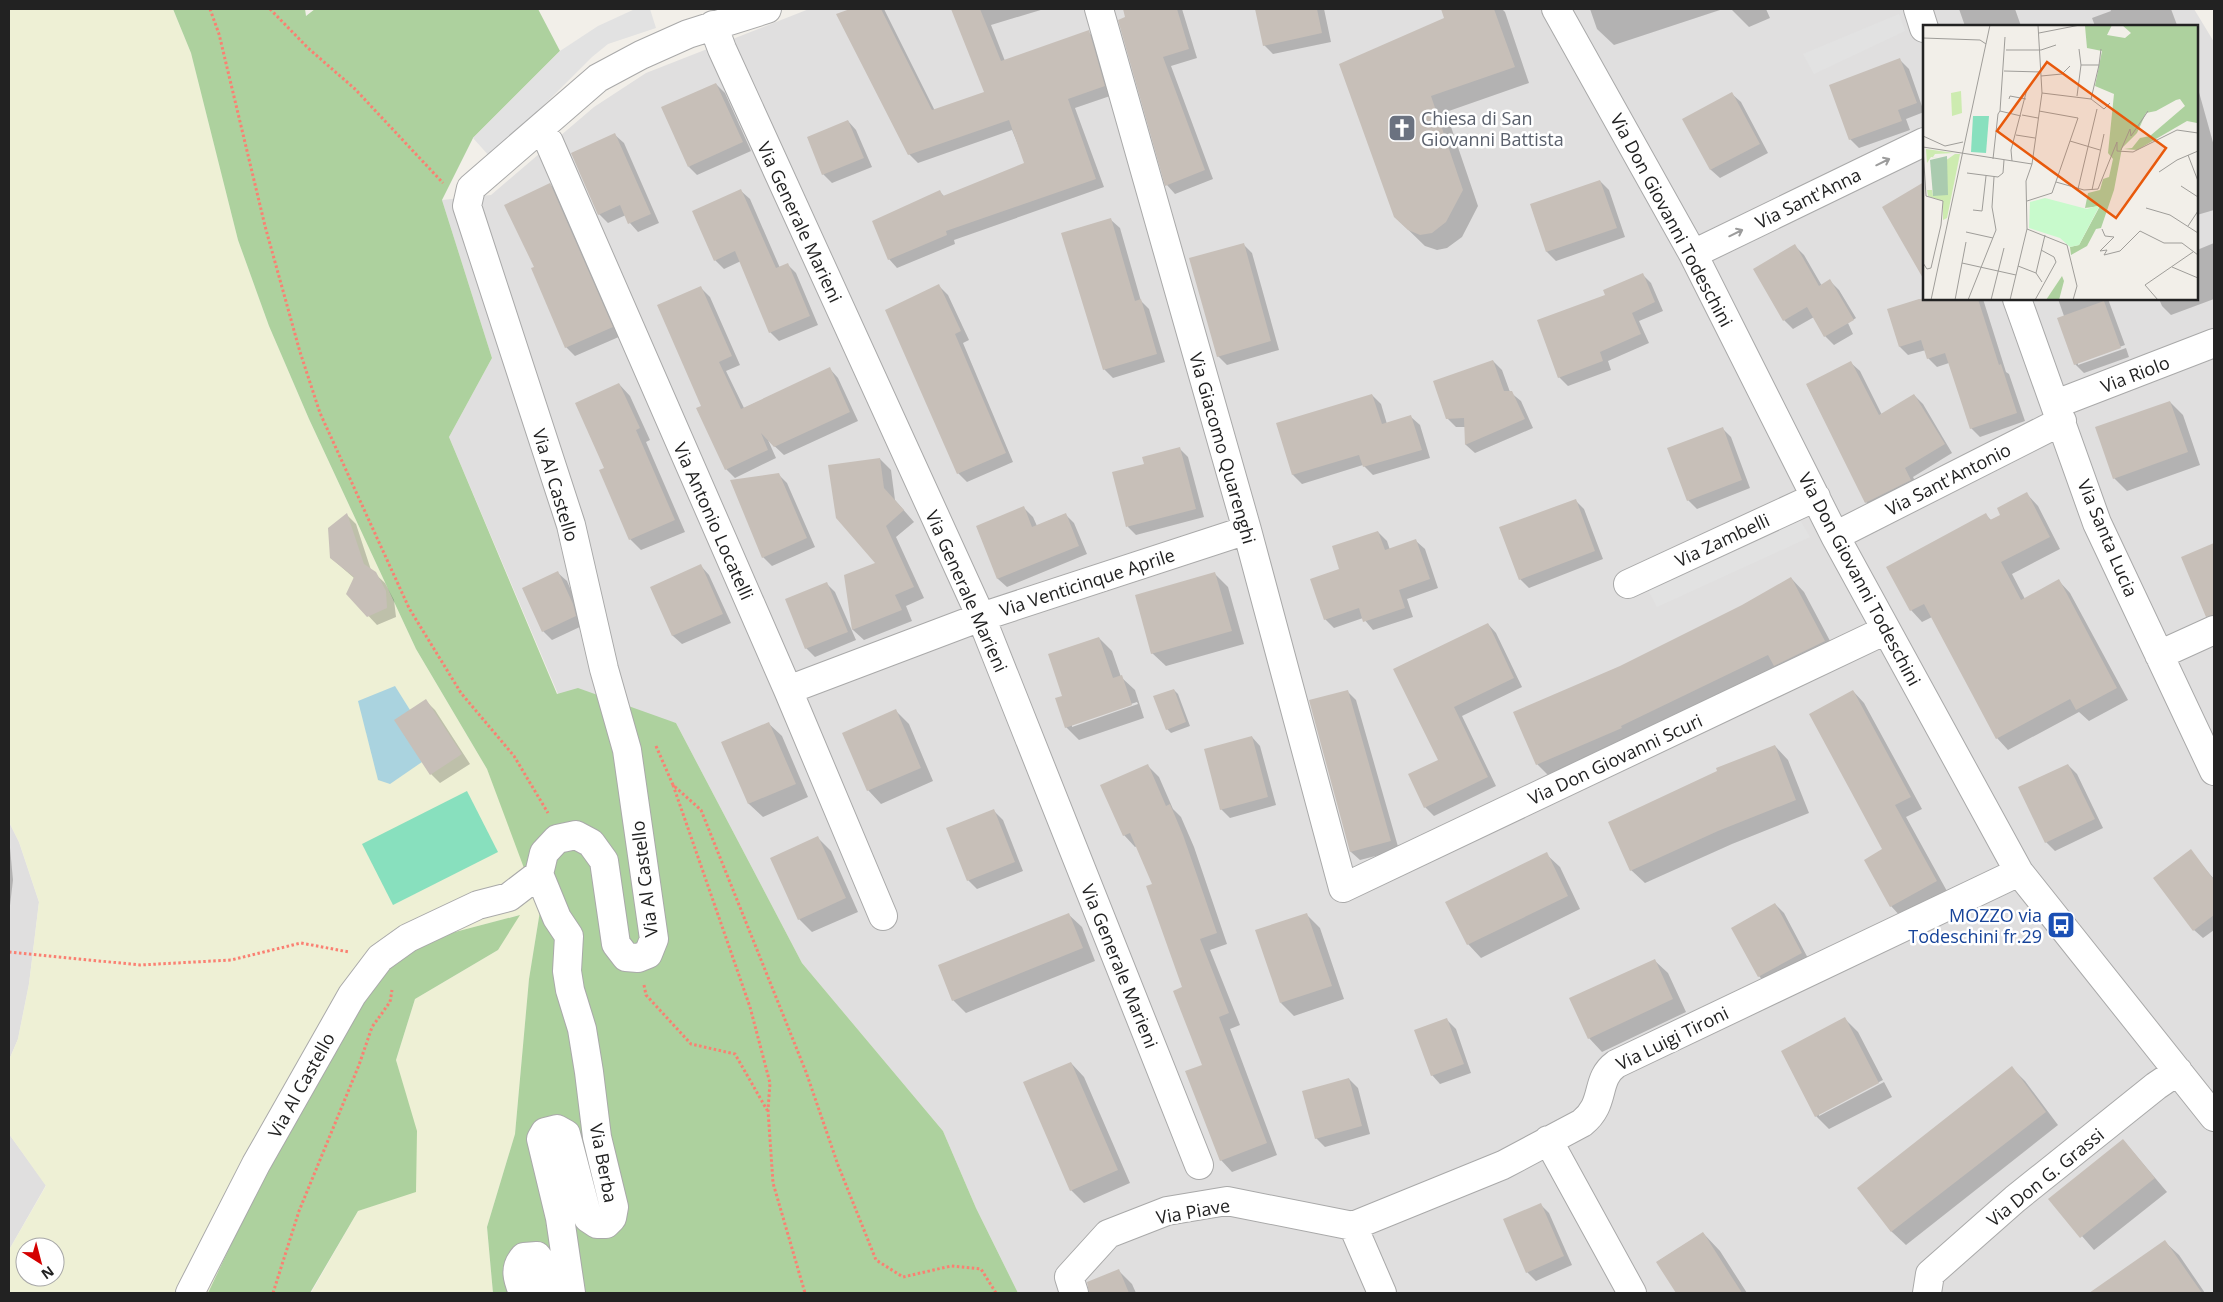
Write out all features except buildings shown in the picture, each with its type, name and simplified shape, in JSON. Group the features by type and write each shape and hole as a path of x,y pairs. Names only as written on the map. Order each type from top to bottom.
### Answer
{"street":[{"path":"469,197 598,78 641,55 688,34 767,9"},
{"name":"Via Giacomo Quarenghi","path":"1099,9 1247,530 1343,888"},
{"name":"Via Don Giovanni Todeschini","path":"1556,9 1692,254 1835,536 2018,872 2212,1111"},
{"path":"1918,9 1923,25"},
{"name":"Via Generale Marieni","path":"714,25 722,50 981,617 1199,1165"},
{"name":"Via Antonio Locatelli","path":"540,130 549,142 788,690 883,916"},
{"name":"Via Sant'Anna","path":"1692,254 1923,142"},
{"name":"Via Al Castello","path":"469,197 571,525 604,669 627,750 654,939 648,954 638,958 626,957 616,944 604,861 591,843 576,835 557,839"},
{"name":"Via Santa Lucia","path":"2017,300 2097,524 2214,771"},
{"name":"Via Riolo","path":"2059,413 2214,343"},
{"name":"Via Sant'Antonio","path":"1835,536 2059,413"},
{"name":"Via Zambelli","path":"1628,584 1816,497"},
{"name":"Via Venticinque Aprile","path":"788,690 981,617 1247,530"},
{"name":"Via Don Giovanni Scuri","path":"1343,888 1886,630"},
{"path":"2159,655 2214,630"},
{"path":"539,874 544,853 557,839"},
{"name":"Via Luigi Tironi","path":"1353,1226 1503,1165 1582,1123 1591,1116 1598,1105 1601,1087 1608,1070 1616,1064 2018,872"},
{"name":"Via Al Castello","path":"190,1293 256,1164 347,1003 380,958 408,938 478,905 509,897 539,874"},
{"name":"Via Berba","path":"539,874 557,918 569,936 567,971 570,990 582,1029 590,1072 597,1137 614,1207 612,1218 606,1224 597,1224 588,1218 566,1134 557,1129 545,1132 541,1139 560,1218 571,1293"},
{"name":"Via Don G. Grassi","path":"1927,1293 1930,1274 2015,1199 2156,1086 2178,1071"},
{"path":"1548,1140 1632,1293"},
{"name":"Via Piave","path":"1074,1293 1069,1277 1108,1234 1167,1211 1227,1201 1353,1226"},
{"path":"1353,1226 1382,1293"},
{"path":"523,1293 517,1277 518,1263 524,1258 536,1256 545,1266 546,1293"}],"path":[{"path":"210,9 220,34 265,226 300,352 320,413 409,608 461,693 514,756 552,818 557,839"},
{"path":"270,9 308,48 355,89 417,157 469,197"},
{"path":"654,742 673,785 750,1007 770,1083 768,1110 773,1183 805,1293"},
{"path":"673,785 701,810 806,1072 838,1165 876,1260 903,1277 951,1266 981,1269 996,1293"},
{"path":"9,952 140,965 231,960 301,943 380,958"},
{"path":"638,958 646,995 692,1044 735,1054 768,1110"},
{"path":"273,1293 299,1211 359,1065 372,1027 390,1002 393,986"}],"shaded area":[{"path":"635,9 650,9 656,28 608,44 592,57 491,158 473,138 560,51 598,26"},
{"path":"809,9 2194,9 2214,42 2214,1293 1018,1293 976,1208 943,1131 802,963 676,723 558,694 449,437 492,358 442,200 491,195 594,107 646,73"},
{"path":"1899,14 1905,31 1814,74 1803,54"},
{"path":"1800,520 1810,537 1657,607 1647,588"},
{"path":"9,822 19,842 39,902 29,984 18,1039 9,1060"},
{"path":"9,1134 46,1185 9,1250"}],"green space":[{"path":"9,9 173,9 191,53 238,240 269,326 309,419 416,649 487,769 540,911 529,979 515,1134 487,1227 493,1293 311,1293 358,1211 416,1191 416,1131 396,1060 415,999 498,950 519,915 436,937 282,1137 208,1293 9,1293 9,1250 15,1240 15,1287 65,1287 65,1237 17,1237 46,1186 9,1134 9,1060 18,1039 29,984 39,902 19,842 9,822"},
{"path":"173,9 305,9 306,16 315,9 538,9 560,51 473,138 442,200 492,358 449,437 557,694 578,688 676,723 802,963 943,1131 976,1208 1018,1293 493,1293 487,1227 515,1134 529,979 540,911 487,769 416,649 309,419 269,326 238,240 191,53"},
{"path":"467,791 498,852 393,905 362,844"},
{"path":"520,915 498,950 415,999 396,1060 417,1131 416,1192 358,1211 310,1293 208,1293 282,1137 362,976 436,937"}],"water":[{"path":"395,686 410,710 422,762 390,784 378,780 358,701"}],"place":[{"name":"Chiesa di San Giovanni Battista","path":"1402,128"},
{"name":"MOZZO via Todeschini fr.29","path":"2061,925"}]}
